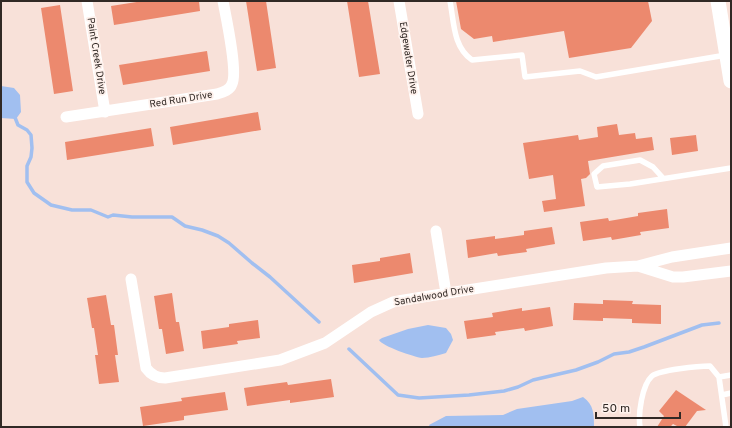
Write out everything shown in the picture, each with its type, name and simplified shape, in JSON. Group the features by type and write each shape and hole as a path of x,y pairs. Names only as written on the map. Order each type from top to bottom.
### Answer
{"main road":[{"path":"718,1 731,81"}],"street":[{"name":"Paint Creek Drive","path":"87,1 105,112"},
{"name":"Red Run Drive","path":"66,117 218,94 227,90 233,83 234,69 223,1"},
{"name":"Edgewater Drive","path":"399,1 418,114"},
{"path":"436,231 446,293"},
{"name":"Sandalwood Drive","path":"131,279 144,364 152,375 161,378 280,360 325,343 359,319 381,307 404,300 606,268 638,266 672,257 731,248"},
{"name":"Sandalwood Drive","path":"638,266 673,277 694,277 731,271"}],"lane":[{"path":"450,1 457,42 465,55 472,60 522,55 525,76 580,71 596,77 729,62"},
{"path":"663,178 653,167 640,160 603,166 594,174 597,187 630,184 731,168"},
{"path":"640,427 640,410 646,386 651,377 658,373 702,366 710,366 719,377 726,427"},
{"path":"719,377 731,376"},
{"path":"722,395 731,393"}],"water":[{"path":"1,86 14,88 20,95 21,112 16,119 1,118"},
{"path":"428,325 446,328 451,334 453,340 446,353 422,358 392,348 379,340 408,329"},
{"path":"583,397 587,400 593,410 594,427 430,427 429,425 446,416 503,415 517,409 572,401"}],"building":[{"path":"143,1 199,1 200,11 114,25 111,6"},
{"path":"246,1 266,1 276,68 257,71"},
{"path":"347,1 368,1 380,74 359,77"},
{"path":"456,1 648,1 652,21 631,48 569,58 564,31 493,42 492,36 474,39 461,29"},
{"path":"60,5 73,91 54,94 41,8"},
{"path":"207,51 210,71 123,85 119,65"},
{"path":"258,112 261,130 173,145 170,127"},
{"path":"617,124 619,135 635,133 636,139 652,137 654,150 588,161 590,174 586,178 581,179 585,206 544,212 542,201 556,199 553,175 529,179 523,143 578,135 579,140 598,137 597,127"},
{"path":"151,128 154,146 67,160 65,142"},
{"path":"696,135 698,151 672,155 670,138"},
{"path":"667,209 669,228 640,232 641,235 612,240 611,237 583,241 580,222 608,218 609,221 638,216 638,213"},
{"path":"552,227 555,244 526,249 527,252 498,256 497,253 468,258 466,240 495,236 495,239 524,235 524,231"},
{"path":"410,253 413,273 354,283 352,265 380,261 380,258"},
{"path":"172,293 176,322 179,322 184,351 166,354 162,329 159,329 154,296"},
{"path":"106,295 111,325 114,325 118,355 115,355 119,382 99,384 95,355 98,355 87,298"},
{"path":"603,300 633,301 632,304 661,305 661,324 632,323 632,319 603,318 603,321 573,320 574,303 603,304"},
{"path":"550,307 553,326 525,331 524,328 495,332 496,335 467,339 464,321 493,317 492,313 522,308 522,311"},
{"path":"258,320 260,338 237,341 238,344 203,349 201,331 229,327 229,324"},
{"path":"331,379 334,397 290,403 290,400 247,406 244,388 287,382 288,385"},
{"path":"676,390 706,410 697,411 685,427 679,427 673,424 670,427 657,427 664,416 659,411"},
{"path":"225,392 228,410 184,416 184,420 143,426 140,407 182,401 181,398"}],"waterway":[{"path":"14,115 18,125 27,130 31,135 32,148 31,157 27,166 27,182 34,193 51,205 72,210 91,210 108,217 113,215 132,217 172,217 185,226 218,236 229,243 270,277 319,322"},
{"path":"349,349 398,395 419,398 469,395 504,391 518,387 533,380 576,370 614,354 629,352 702,325 719,323"}]}
